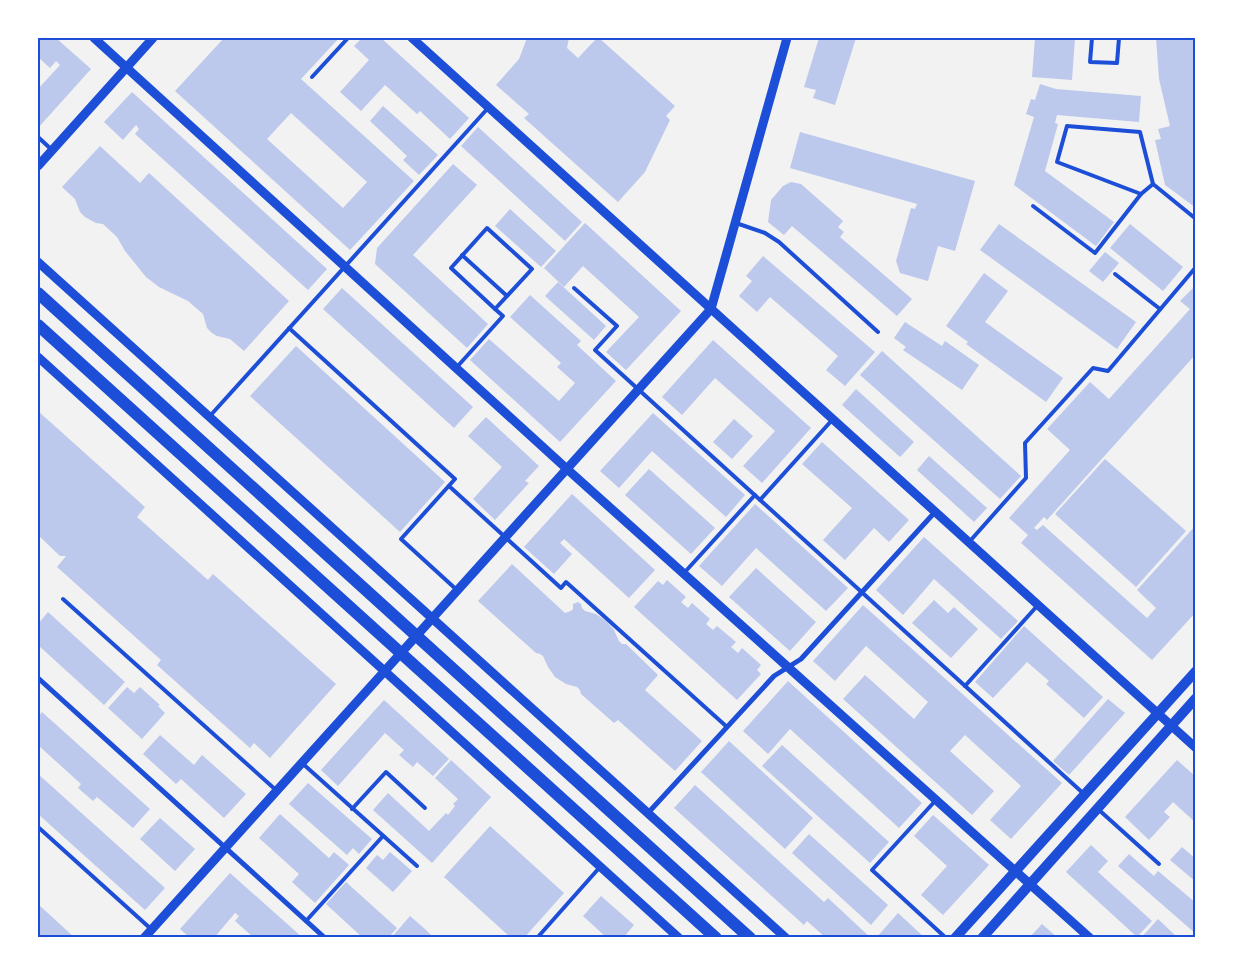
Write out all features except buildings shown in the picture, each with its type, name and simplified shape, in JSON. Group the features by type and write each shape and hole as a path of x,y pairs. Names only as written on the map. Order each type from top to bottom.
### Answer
{"main road":[{"path":"38,292 750,938"},
{"path":"38,325 716,938"},
{"path":"955,938 1196,671"},
{"path":"982,938 1196,698"}],"street":[{"path":"94,38 567,469 1090,938"},
{"path":"38,166 153,38"},
{"path":"412,38 1196,748"},
{"path":"144,938 711,309 788,38"},
{"path":"38,262 786,938"},
{"path":"38,357 679,938"},
{"path":"648,814 774,676 801,658 934,512"},
{"path":"38,678 324,938"}],"lane":[{"path":"312,77 348,38"},
{"path":"1092,38 1090,62 1117,64 1119,38"},
{"path":"209,417 489,107"},
{"path":"1141,194 1057,162 1067,126 1140,132 1153,184 1196,219"},
{"path":"38,137 52,150"},
{"path":"1032,206 1095,253 1141,194 1153,184"},
{"path":"735,223 765,233 779,242 878,332"},
{"path":"456,368 503,316 495,309 450,268 487,228 532,269 495,309"},
{"path":"462,255 507,296"},
{"path":"968,542 1026,478 1024,443 1093,368 1108,371 1196,267"},
{"path":"1115,274 1160,309"},
{"path":"574,288 617,326 595,350 1084,794"},
{"path":"289,328 455,479 401,539 458,591"},
{"path":"760,500 833,419"},
{"path":"449,486 560,588 566,582 727,727"},
{"path":"684,574 754,495"},
{"path":"62,598 277,791"},
{"path":"965,686 1038,605"},
{"path":"302,763 417,866"},
{"path":"352,808 386,772 425,808"},
{"path":"936,800 872,870 946,938"},
{"path":"1097,808 1158,864"},
{"path":"38,828 151,929"},
{"path":"306,921 383,836"},
{"path":"537,938 601,867"}]}
